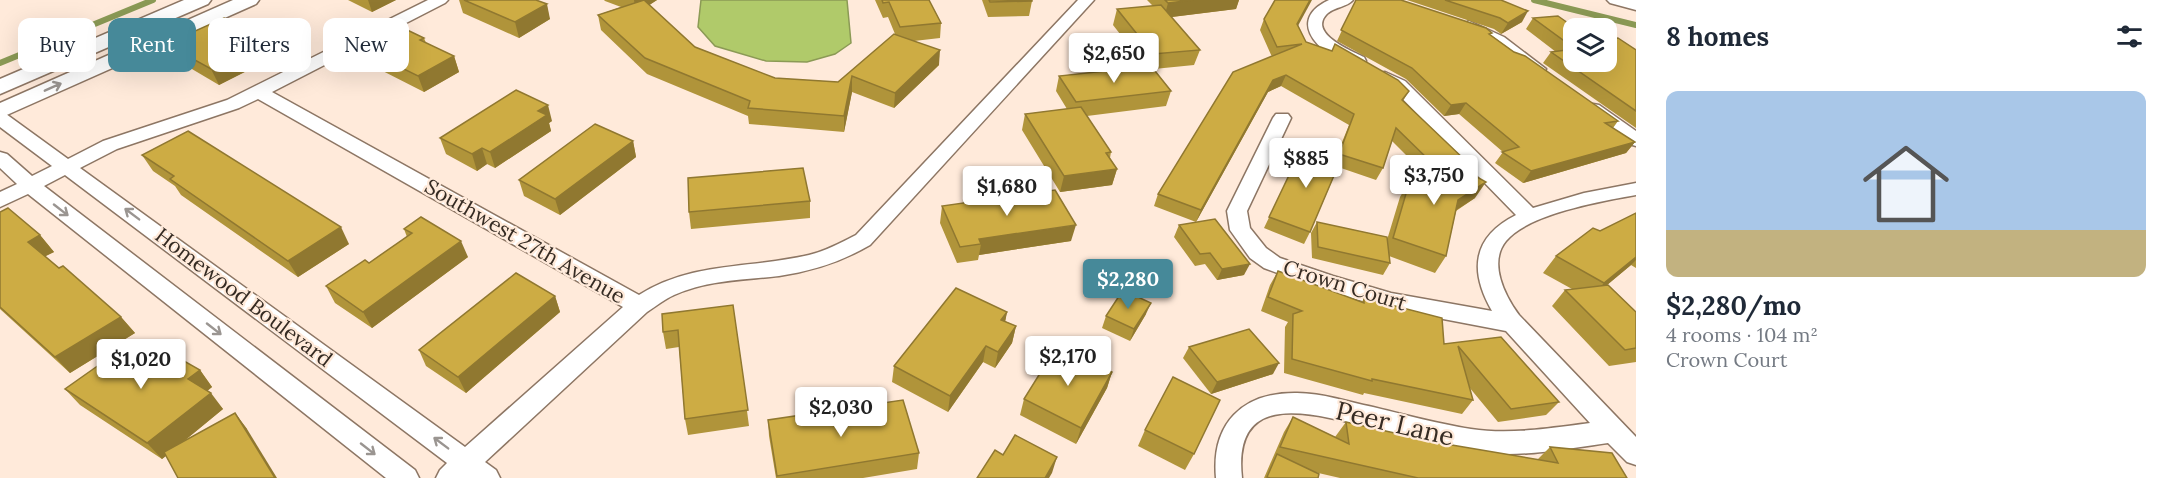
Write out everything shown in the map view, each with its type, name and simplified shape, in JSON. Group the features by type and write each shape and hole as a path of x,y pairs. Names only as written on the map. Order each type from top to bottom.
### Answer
{"main road":[{"path":"0,87 201,0"},
{"path":"0,111 249,0"}],"street":[{"path":"0,200 126,139 233,104 440,0"},
{"name":"Southwest 27th Avenue","path":"259,92 639,306 665,288 696,277 808,263 839,255 863,240 1086,0"},
{"path":"1345,0 1332,3 1320,11 1315,22 1319,34 1328,45 1398,85 1530,217"},
{"path":"1616,0 1636,5"},
{"path":"1451,20 1487,34 1553,80"},
{"path":"1581,100 1636,140"},
{"name":"Homewood Boulevard","path":"0,118 68,166 458,470 488,478"},
{"name":"Crown Court","path":"1282,118 1238,211 1240,230 1258,253 1272,263 1380,298 1513,324"},
{"name":"Homewood Boulevard","path":"0,158 30,185 406,478"},
{"path":"1636,189 1602,194 1509,226 1494,241 1487,259 1494,294 1513,324 1636,454"},
{"path":"458,470 639,306"},
{"name":"Peer Lane","path":"1229,478 1226,463 1227,448 1239,423 1263,408 1278,404 1314,405 1495,443 1516,443 1614,431"}],"shaded area":[{"path":"701,0 847,0 851,43 835,54 807,62 766,61 715,46 698,27"}],"building":[{"path":"464,0 536,0 547,4 515,22"},
{"path":"644,0 695,47 775,78 838,82 894,34 940,50 895,93 852,76 844,116 748,108 750,101 645,58 598,15"},
{"path":"882,0 929,0 941,23 900,27 889,2 883,3"},
{"path":"989,0 1032,0 1032,1 990,2"},
{"path":"1165,0 1193,0 1168,3"},
{"path":"1275,0 1310,0 1297,24 1306,42 1332,51 1335,44 1398,80 1409,91 1402,100 1465,160 1445,159 1439,163 1432,163 1396,128 1383,168 1339,154 1354,114 1286,75 1273,80 1201,210 1158,194 1233,72 1302,44 1277,47 1264,19"},
{"path":"1356,0 1401,0 1486,28 1492,33 1489,34 1514,52 1525,56 1618,121 1605,123 1635,142 1531,171 1502,152 1519,147 1466,103 1451,105 1412,68 1341,30"},
{"path":"1445,0 1501,0 1528,11 1508,23 1500,18"},
{"path":"1161,5 1200,50 1153,54 1117,9"},
{"path":"1558,16 1563,20 1563,40 1533,18"},
{"path":"208,25 208,67 196,61 196,31"},
{"path":"409,31 424,38 420,40 454,56 418,76 409,72"},
{"path":"1617,38 1636,50 1636,111 1580,72 1617,72"},
{"path":"1563,50 1563,60 1551,52"},
{"path":"1151,66 1171,91 1076,102 1059,76"},
{"path":"516,90 548,105 538,111 547,115 490,152 482,148 472,154 440,138"},
{"path":"1081,107 1111,152 1106,153 1117,169 1064,176 1025,114"},
{"path":"595,124 633,141 555,199 519,180"},
{"path":"188,131 341,227 288,261 170,179 174,176 142,155"},
{"path":"1303,146 1341,159 1310,232 1269,217"},
{"path":"1445,159 1486,182 1458,200 1446,256 1393,238 1410,180"},
{"path":"803,168 810,201 689,212 688,178"},
{"path":"1055,190 1076,225 979,239 981,244 960,247 942,206"},
{"path":"8,208 40,235 28,242 59,268 63,266 121,317 55,357 0,307 0,212"},
{"path":"1636,213 1636,257 1604,283 1556,256 1593,228 1600,231"},
{"path":"421,217 461,241 363,312 326,286 365,260 369,263 412,233 404,229"},
{"path":"1215,219 1250,264 1222,269 1210,253 1200,254 1179,225"},
{"path":"1317,222 1387,237 1390,263 1318,247"},
{"path":"1278,271 1364,303 1364,298 1442,318 1444,344 1501,337 1559,402 1511,409 1458,346 1473,400 1372,379 1372,381 1292,359 1293,314 1302,311 1268,297"},
{"path":"516,273 555,296 458,377 419,350"},
{"path":"1608,285 1636,312 1636,348 1625,350 1565,290"},
{"path":"956,288 1007,312 1001,320 1016,326 998,352 986,346 950,396 894,366"},
{"path":"1123,290 1151,303 1134,329 1106,316"},
{"path":"733,305 748,410 685,419 678,330 663,332 662,314"},
{"path":"1249,329 1279,363 1217,382 1189,347"},
{"path":"147,340 200,370 188,379 211,393 147,443 65,389 123,348 131,352"},
{"path":"1057,346 1112,372 1081,428 1024,399"},
{"path":"1173,377 1220,400 1194,454 1145,430"},
{"path":"903,400 919,453 777,476 768,420"},
{"path":"235,413 275,478 178,478 164,452"},
{"path":"1293,417 1349,444 1346,422 1434,442 1558,463 1550,447 1612,453 1627,478 1418,478 1280,447"},
{"path":"1015,435 1057,457 1045,478 977,478 995,450 1003,455"},
{"path":"1277,454 1319,474 1318,478 1267,477"}],"waterway":[{"path":"0,63 153,0"},
{"path":"1534,0 1636,25"}]}
